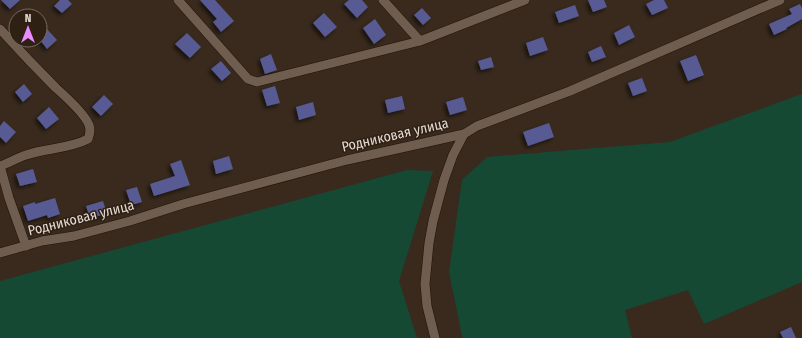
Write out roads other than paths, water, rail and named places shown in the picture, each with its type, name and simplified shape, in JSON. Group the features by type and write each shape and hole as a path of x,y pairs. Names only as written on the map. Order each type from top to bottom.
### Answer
{"street":[{"path":"178,0 248,79 257,82 420,41 525,0"},
{"path":"383,0 420,41"},
{"name":"Родниковая улица","path":"0,253 42,241 74,236 130,221 183,204 347,160 464,134 477,126 570,91 780,0"},
{"path":"0,29 21,53 87,120 90,126 88,139 78,144 58,147 26,155 0,166 9,198 26,246"},
{"path":"436,338 427,306 425,284 429,244 433,221 444,180 453,155 464,134"}]}
